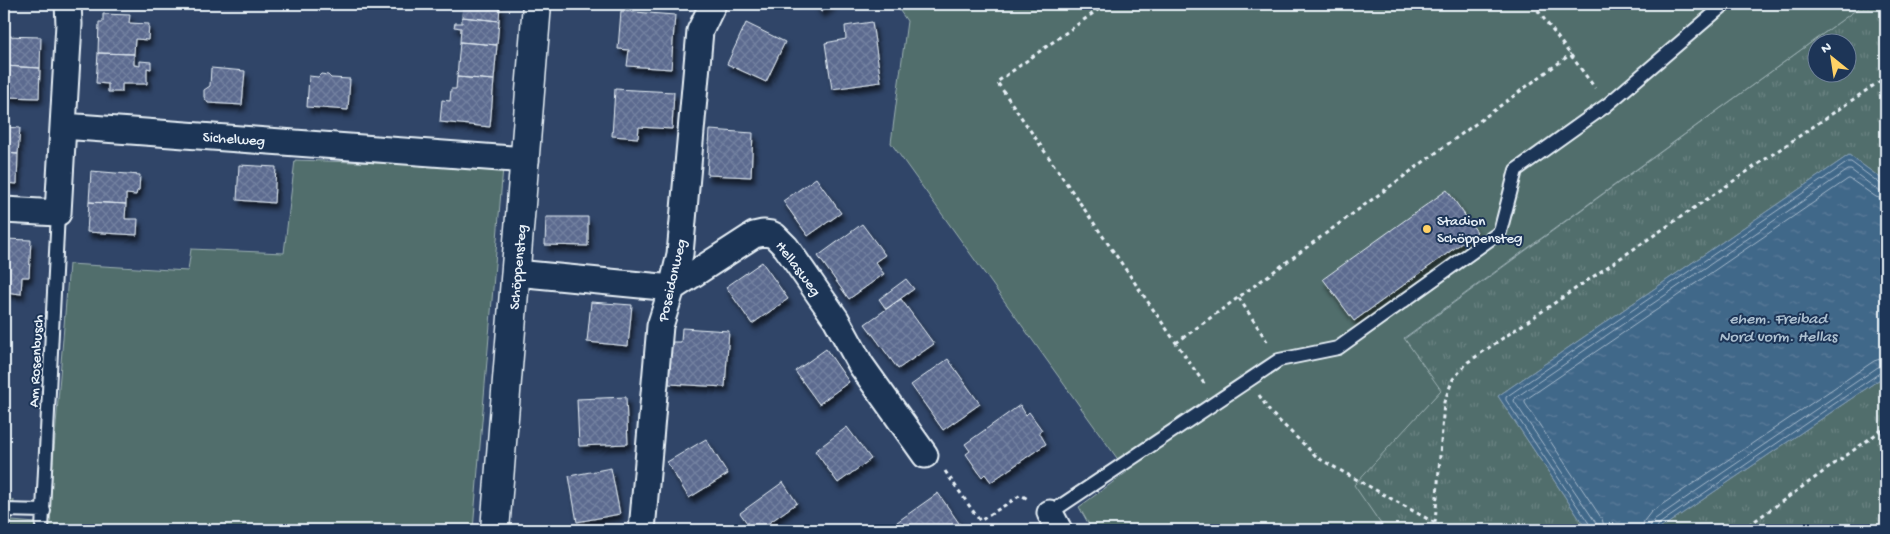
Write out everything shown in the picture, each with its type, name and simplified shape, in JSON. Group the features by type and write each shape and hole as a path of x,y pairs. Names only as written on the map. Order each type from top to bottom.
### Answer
{"street":[{"path":"4,210 58,212 68,4"},
{"name":"Schöppensteg","path":"495,530 537,4"},
{"name":"Poseidonweg","path":"642,530 660,326 680,254 700,31 713,4"},
{"name":"Sichelweg","path":"63,126 526,160"},
{"name":"Hellasweg","path":"672,288 754,235 763,233 775,236 793,255 836,319 861,365 925,455"},
{"path":"516,273 672,288"}],"lane":[{"path":"1054,522 1217,402 1279,360 1338,348 1500,232 1516,170 1607,105 1725,4"},
{"name":"Am Rosenbusch","path":"42,530 58,212"},
{"path":"4,510 44,511"}],"path":[{"path":"1106,4 997,82 1217,402"},
{"path":"1533,4 1607,105"},
{"path":"1176,343 1570,54"},
{"path":"1435,523 1444,402 1453,379 1460,370 1476,357 1886,77"},
{"path":"1239,298 1279,360"},
{"path":"1250,380 1270,412 1318,458 1435,523 1442,530"},
{"path":"1742,530 1886,427"},
{"path":"925,455 945,470 980,522 1021,495 1054,522"}],"green space":[{"name":"Stadion Schöppensteg","path":"895,4 1864,4 1825,32 1808,32 1808,45 1404,338 1441,390 1354,485 1385,530 1092,530 1079,507 1127,472 891,143 907,21"},
{"path":"1864,4 1886,4 1886,182 1849,155 1498,396 1587,530 1385,530 1353,485 1440,391 1404,339 1808,45 1808,82 1858,82 1858,32 1826,32"},
{"path":"295,160 503,167 473,530 4,530 4,500 14,500 12,521 48,524 69,264 188,271 191,249 284,253"},
{"path":"1886,375 1886,530 1658,530"}],"water":[{"name":"ehem. Freibad Nord vorm. Hellas","path":"1849,155 1886,182 1886,375 1658,530 1587,530 1498,396"}],"building":[{"path":"463,4 500,4 499,21 462,17"},
{"path":"815,4 833,4 821,12"},
{"path":"621,11 675,15 671,69 627,66 629,50 618,49"},
{"path":"103,14 130,15 129,23 149,24 148,40 135,39 134,54 98,53 99,22 103,22"},
{"path":"462,17 499,21 497,45 460,42 461,28 454,27 455,23 462,23"},
{"path":"872,22 881,82 832,89 825,43 846,39 845,26"},
{"path":"746,23 785,42 766,82 727,64"},
{"path":"4,36 41,37 40,68 4,66"},
{"path":"460,42 497,45 494,80 457,77"},
{"path":"98,53 134,54 134,65 140,66 140,61 151,62 151,69 147,68 147,84 122,84 122,92 108,92 108,84 96,83"},
{"path":"4,66 40,68 39,98 4,97"},
{"path":"211,68 245,71 242,105 208,103 204,97 204,90 210,86"},
{"path":"321,74 328,75 331,78 350,79 348,110 307,107 309,76 318,77"},
{"path":"457,77 494,80 490,127 440,122 442,100 450,101 451,89 456,89"},
{"path":"615,89 674,92 672,129 639,127 638,138 612,136"},
{"path":"4,127 20,128 18,154 4,153"},
{"path":"710,130 753,133 751,177 707,175"},
{"path":"4,153 18,154 17,184 4,183"},
{"path":"239,165 276,167 274,203 237,200"},
{"path":"91,171 140,175 139,190 136,195 126,194 126,204 89,202"},
{"path":"816,178 841,213 808,236 783,201"},
{"path":"1447,190 1477,232 1354,321 1323,279"},
{"path":"89,202 126,204 125,219 138,219 137,235 87,232"},
{"path":"546,217 588,217 588,246 545,245"},
{"path":"862,224 885,255 875,262 884,274 849,299 818,256"},
{"path":"4,239 31,240 29,277 22,277 21,294 4,292"},
{"path":"762,262 788,299 752,324 726,287"},
{"path":"906,279 914,289 886,309 879,299"},
{"path":"901,299 934,344 898,369 865,324"},
{"path":"591,302 632,305 628,346 587,342"},
{"path":"682,328 729,331 725,387 669,384 671,342 681,342"},
{"path":"826,349 849,382 819,404 795,371"},
{"path":"948,359 980,404 943,430 911,385"},
{"path":"626,397 628,444 579,446 577,399"},
{"path":"1020,405 1026,415 1029,412 1042,430 1039,432 1046,444 991,482 985,474 982,477 966,454 970,451 965,444"},
{"path":"847,427 871,459 838,483 815,451"},
{"path":"706,439 728,474 689,498 667,462"},
{"path":"611,468 620,514 577,522 569,476"},
{"path":"783,482 797,503 759,530 752,530 740,513"},
{"path":"938,493 961,526 956,530 903,530 897,522"}],"place":[{"name":"Stadion Schöppensteg","path":"1427,229"}]}
